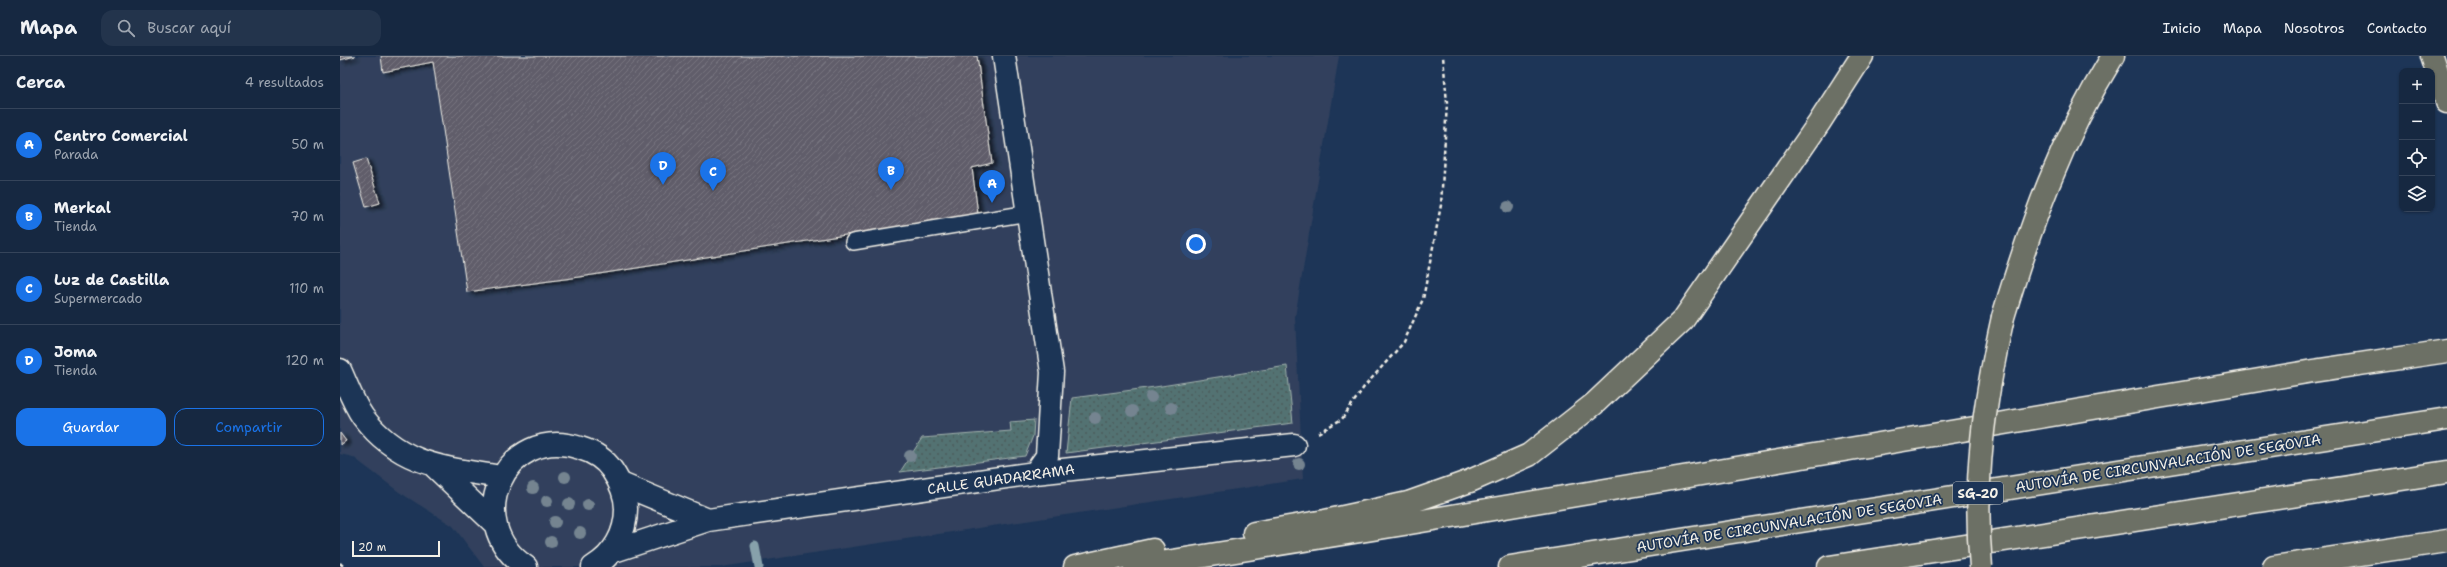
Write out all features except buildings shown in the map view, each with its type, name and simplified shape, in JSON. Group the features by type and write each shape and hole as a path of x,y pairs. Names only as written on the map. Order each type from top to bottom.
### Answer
{"highway":[{"path":"1075,567 1166,547 1325,521 1408,503 1470,481 1529,455 1594,404 1684,320 1819,123 1862,56"},
{"path":"1981,567 1978,524 1979,461 1987,389 2003,317 2027,237 2050,176 2073,127 2113,56"},
{"path":"2432,56 2447,102"},
{"path":"1135,567 1404,524 2313,371 2447,351"},
{"name":"AUTOVÍA DE CIRCUNVALACIÓN DE SEGOVIA","path":"1510,567 2447,419"},
{"path":"1829,567 2447,472"},
{"path":"2274,567 2447,541"},
{"path":"2353,567 2447,541"}],"street":[{"path":"1004,56 1052,372 1051,411 1047,456 1035,473"},
{"path":"340,370 362,416 377,433 407,455 434,466 501,477"},
{"name":"CALLE GUADARRAMA","path":"526,567 507,552 501,543 494,523 492,508 501,477 513,462 528,451 546,445 569,444 591,451 601,457 621,484 626,501 626,519 621,537 611,552 593,567"},
{"name":"CALLE GUADARRAMA","path":"611,552 708,520 1035,473 1294,445"},
{"path":"434,466 494,523"},
{"path":"621,484 708,520"}],"lane":[{"path":"853,242 1028,213"}],"path":[{"path":"1294,445 1342,419 1364,387 1404,342 1424,299 1441,205 1447,103 1443,56"},
{"path":"340,563 344,567"}],"shaded area":[{"path":"340,56 1339,56 1295,317 1303,479 721,567 484,567 453,526 399,492 353,457 340,454"}],"green space":[{"path":"1287,366 1293,423 1066,453 1072,398 1155,387"},
{"path":"1034,420 1033,436 1025,456 900,472 922,438 1011,431 1010,422"}],"waterway":[{"path":"755,546 759,567"}],"place":[{"name":"Joma","path":"663,185"},
{"name":"Merkal","path":"891,190"},
{"name":"Luz de Castilla","path":"713,191"},
{"name":"Centro Comercial","path":"992,203"}]}
